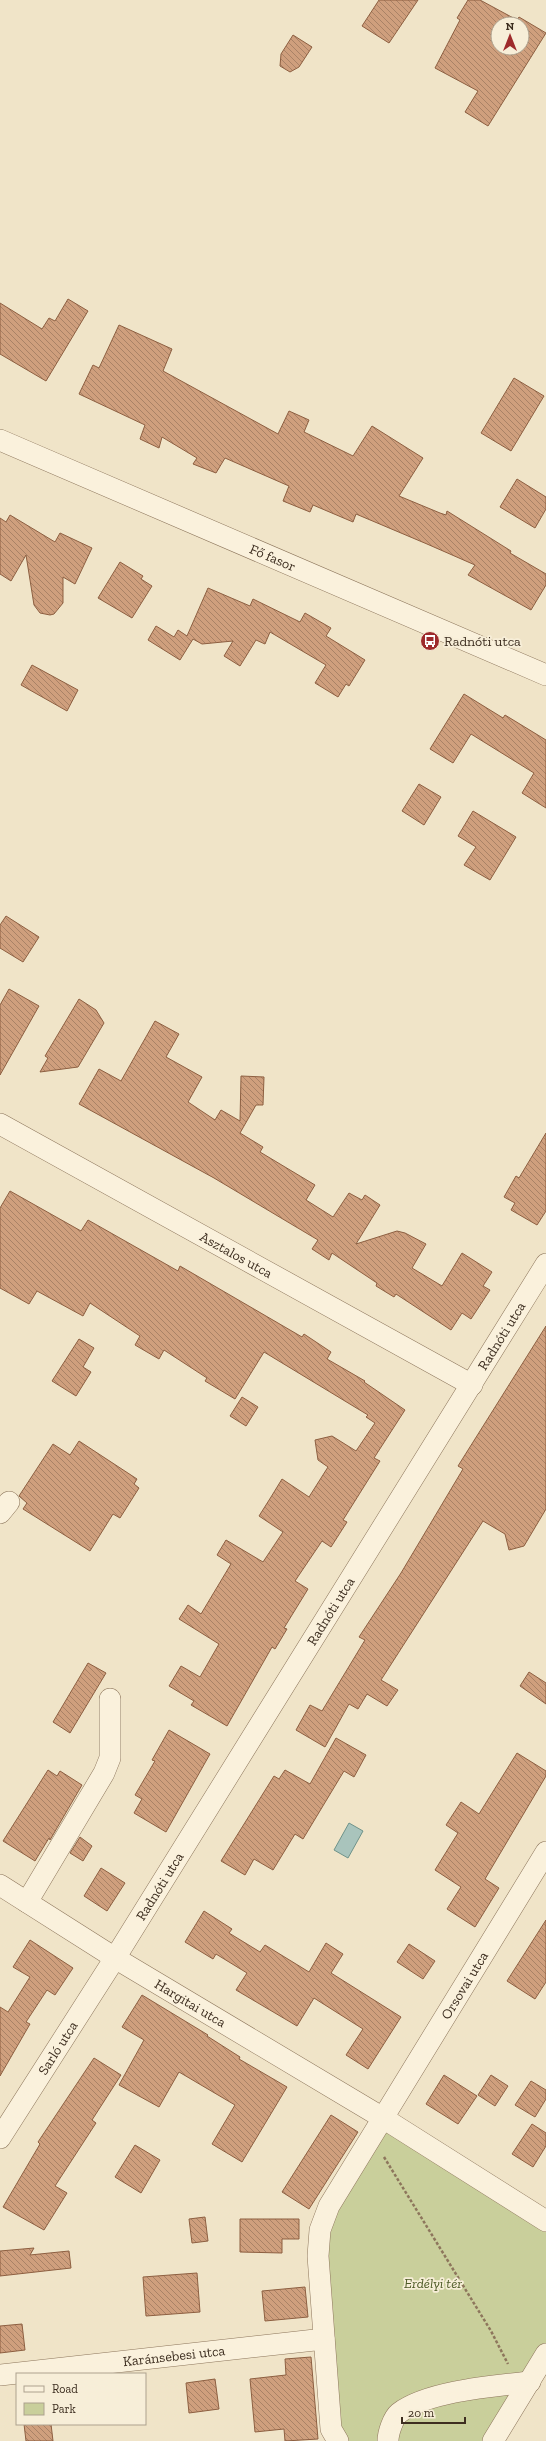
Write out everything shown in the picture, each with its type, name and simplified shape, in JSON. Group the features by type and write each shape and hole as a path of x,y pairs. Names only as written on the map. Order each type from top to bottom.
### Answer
{"street":[{"name":"Fő fasor","path":"0,440 546,675"},
{"name":"Asztalos utca","path":"0,1124 472,1385"},
{"name":"Radnóti utca","path":"115,1958 546,1264"},
{"path":"27,1902 104,1772 110,1758 110,1699"},
{"name":"Orsovai utca","path":"383,2118 546,1852"},
{"name":"Hargitai utca","path":"0,1885 115,1958 383,2118"},
{"name":"Sarló utca","path":"0,2138 115,1958"},
{"path":"338,2441 331,2429 318,2256 320,2230 329,2206 383,2118 546,2221"},
{"name":"Karánsebesi utca","path":"18,2373 324,2339"},
{"path":"493,2441 522,2383 546,2354"},
{"name":"Karánsebesi utca","path":"0,2375 16,2373"},
{"path":"388,2441 388,2435 398,2414 424,2399 522,2383"}],"path":[{"path":"372,2136 491,2330 508,2364 522,2383"}],"green space":[{"name":"Erdélyi tér","path":"383,2118 546,2221 546,2354 493,2441 338,2441 320,2230"}],"water":[{"path":"349,1823 363,1831 348,1858 334,1850"}],"building":[{"path":"379,0 418,0 389,43 362,26"},
{"path":"468,0 480,0 510,16 490,16 490,56 530,56 530,24 546,33 488,126 465,112 478,91 435,68 460,20 457,18"},
{"path":"293,35 312,47 299,67 290,72 280,66 281,54"},
{"path":"68,299 88,311 46,381 0,354 0,303 42,329 49,318 55,321"},
{"path":"119,325 172,349 163,371 278,434 289,411 309,420 304,432 353,456 372,426 423,458 399,496 446,515 447,511 511,551 510,553 546,574 546,585 531,610 468,575 475,565 427,544 356,514 353,522 313,505 310,512 283,501 289,486 225,458 216,473 193,464 197,458 162,437 159,448 140,439 145,425 79,394 93,365 99,368"},
{"path":"514,378 544,396 511,451 481,433"},
{"path":"517,479 546,497 546,509 535,528 500,507"},
{"path":"10,515 55,542 60,533 92,548 75,584 63,577 63,603 54,614 50,615 40,613 34,605 26,555 11,581 0,574 0,518 6,522"},
{"path":"120,562 143,576 141,579 152,586 132,618 98,598"},
{"path":"208,588 250,606 253,599 300,622 305,613 331,628 326,636 365,660 349,686 346,684 338,697 315,683 326,665 270,632 265,644 256,640 240,666 224,656 233,641 202,644 193,639 180,660 148,640 156,626 174,637 178,630 187,636"},
{"path":"32,665 78,690 67,711 21,685"},
{"path":"464,694 503,718 505,715 546,740 546,808 522,793 534,773 471,734 453,763 430,749"},
{"path":"419,784 441,797 424,825 402,811"},
{"path":"473,811 516,837 490,880 464,865 476,847 458,836"},
{"path":"6,916 39,937 23,962 0,948 0,925"},
{"path":"9,989 39,1006 0,1075 0,1005"},
{"path":"79,999 96,1010 104,1023 78,1067 40,1072 48,1058 45,1056"},
{"path":"155,1021 179,1034 166,1057 202,1077 188,1102 215,1120 221,1110 240,1121 241,1076 264,1077 263,1105 256,1105 240,1133 263,1147 260,1152 315,1185 306,1200 333,1217 349,1193 362,1200 365,1195 380,1205 356,1244 397,1231 405,1233 426,1244 412,1268 442,1286 462,1253 492,1272 483,1286 490,1290 471,1319 462,1313 451,1330 396,1294 394,1297 376,1286 377,1283 332,1253 329,1260 312,1249 318,1240 214,1178 79,1104 99,1069 121,1081"},
{"path":"546,1133 546,1211 537,1225 511,1210 515,1203 504,1197 516,1176 519,1178"},
{"path":"10,1191 81,1231 88,1220 178,1271 180,1266 302,1337 304,1334 331,1352 327,1359 365,1381 364,1382 405,1410 374,1458 380,1461 343,1520 347,1522 331,1547 322,1541 295,1581 308,1589 284,1628 287,1629 275,1649 272,1647 227,1726 191,1705 194,1701 169,1686 181,1666 200,1677 219,1644 179,1619 188,1605 201,1614 231,1564 217,1555 226,1540 263,1562 283,1532 259,1516 282,1479 309,1497 328,1467 318,1460 315,1440 332,1436 356,1451 375,1423 366,1417 368,1415 264,1352 235,1399 205,1381 207,1378 164,1350 159,1359 135,1345 140,1336 90,1303 83,1316 37,1291 29,1304 0,1288 0,1208"},
{"path":"546,1326 546,1509 524,1546 509,1550 505,1534 483,1521 381,1680 398,1690 387,1706 367,1694 358,1709 349,1704 325,1747 296,1730 310,1705 322,1711 365,1640 359,1637 401,1573 463,1469 458,1466"},
{"path":"79,1339 94,1348 83,1367 91,1372 76,1396 52,1381"},
{"path":"242,1397 258,1407 246,1426 230,1416"},
{"path":"79,1441 137,1479 134,1484 139,1488 120,1518 113,1514 90,1551 23,1509 27,1503 19,1496 53,1444 70,1455"},
{"path":"88,1663 106,1673 70,1733 53,1722"},
{"path":"529,1672 546,1683 546,1704 520,1686"},
{"path":"169,1730 210,1754 166,1832 134,1813 142,1799 135,1795 155,1761 152,1760"},
{"path":"336,1738 366,1755 354,1777 344,1771 303,1839 295,1834 273,1870 254,1859 245,1875 221,1861 274,1776 279,1779 285,1770 310,1784"},
{"path":"517,1753 546,1771 546,1776 485,1879 499,1888 475,1927 447,1909 461,1887 435,1870 458,1833 446,1825 461,1802 479,1814"},
{"path":"48,1770 57,1776 60,1771 82,1785 50,1840 49,1838 35,1861 3,1841"},
{"path":"80,1837 92,1846 83,1861 70,1853"},
{"path":"101,1868 125,1883 107,1911 84,1896"},
{"path":"204,1911 232,1929 229,1933 260,1952 265,1945 309,1972 326,1943 343,1954 331,1973 401,2017 368,2069 346,2055 363,2029 314,1998 297,2026 236,1990 247,1973 216,1954 213,1959 185,1942"},
{"path":"546,1920 546,1982 535,1999 507,1981"},
{"path":"30,1940 73,1968 55,1995 47,1990 26,2022 30,2024 0,2076 0,2007 8,2012 30,1977 13,1967"},
{"path":"409,1944 435,1961 423,1979 397,1962"},
{"path":"142,1995 208,2035 207,2036 240,2057 239,2059 287,2087 242,2162 212,2144 235,2105 179,2072 159,2107 119,2085 144,2040 122,2027"},
{"path":"94,2058 121,2075 92,2120 96,2123 55,2186 67,2193 44,2230 3,2207 40,2144 38,2142"},
{"path":"444,2075 477,2096 458,2124 426,2104"},
{"path":"491,2075 508,2086 495,2106 478,2095"},
{"path":"531,2081 546,2090 546,2099 535,2117 515,2105"},
{"path":"331,2115 358,2132 309,2209 282,2192"},
{"path":"532,2124 546,2133 546,2146 533,2167 512,2154"},
{"path":"135,2145 160,2160 141,2193 115,2177"},
{"path":"205,2217 208,2241 192,2243 189,2219"},
{"path":"240,2219 299,2219 299,2239 282,2239 282,2253 240,2252"},
{"path":"34,2248 30,2255 69,2251 71,2268 0,2276 0,2251"},
{"path":"197,2273 200,2312 146,2316 143,2277"},
{"path":"305,2287 308,2317 265,2321 262,2291"},
{"path":"22,2324 25,2350 0,2353 0,2326"},
{"path":"311,2357 318,2439 285,2441 284,2429 255,2432 250,2379 286,2375 285,2359"},
{"path":"215,2379 219,2409 189,2413 186,2383"},
{"path":"24,2425 51,2425 53,2441 26,2441"}],"place":[{"name":"Radnóti utca","path":"430,641"}]}
